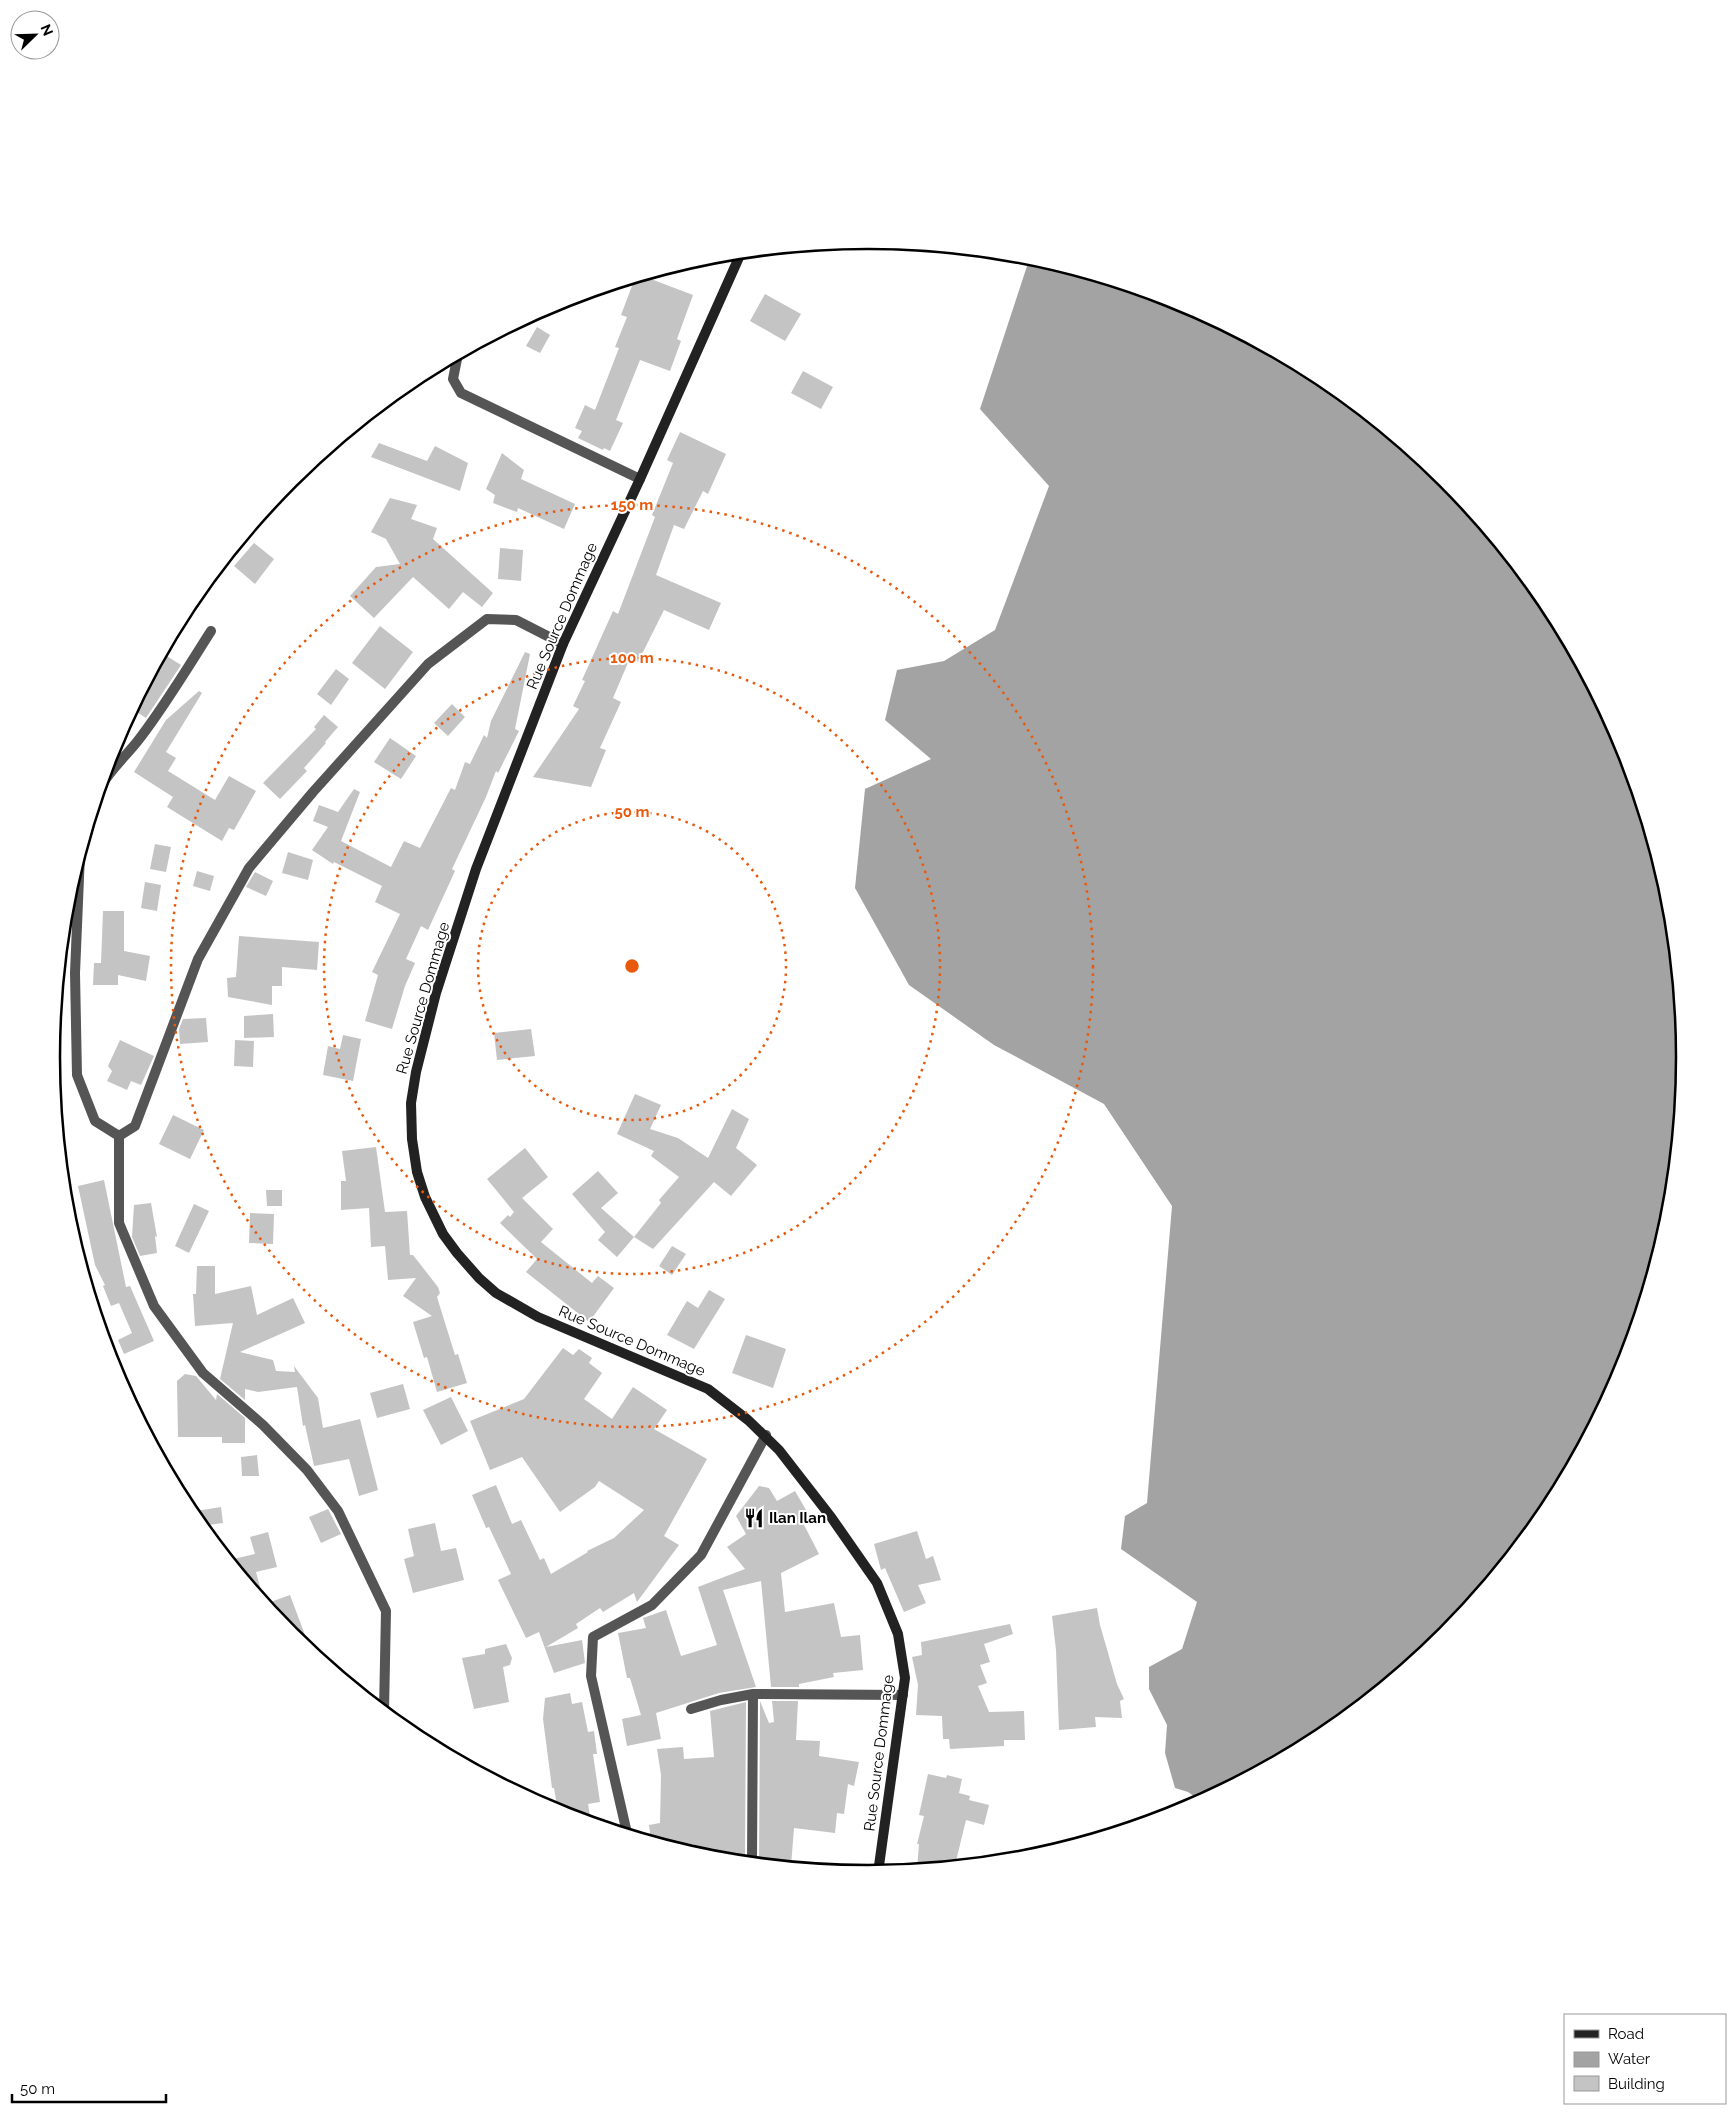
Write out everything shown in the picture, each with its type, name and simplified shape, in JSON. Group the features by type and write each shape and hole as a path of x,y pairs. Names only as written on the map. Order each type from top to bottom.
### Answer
{"main road":[{"name":"Rue Source Dommage","path":"738,260 640,479 563,644 476,868 436,993 416,1072 411,1103 412,1139 417,1172 425,1197 443,1234 473,1272 496,1293 538,1317 708,1390 766,1435 831,1517 877,1584 898,1634 905,1678 879,1865"}],"street":[{"path":"456,362 453,379 461,393 640,479"},
{"path":"119,1136 135,1126 198,958 250,868 313,792 428,664 486,619 516,620 563,644"},
{"path":"115,767 139,739 170,697 211,631"},
{"path":"78,890 74,973 77,1075 95,1121 119,1136"},
{"path":"119,1136 120,1223 154,1306 202,1372 276,1438 307,1470 338,1511 386,1611 384,1704"},
{"path":"626,1827 591,1676 593,1637 652,1604 701,1555 766,1435"},
{"path":"691,1709 720,1700 753,1694 903,1695"},
{"path":"752,1856 753,1694"}],"water":[{"path":"1027,265 1128,292 1225,332 1272,357 1317,385 1360,416 1401,450 1475,524 1509,565 1540,608 1568,653 1593,700 1633,797 1660,899 1669,952 1674,1004 1676,1057 1674,1110 1669,1162 1660,1215 1633,1317 1593,1414 1568,1461 1540,1506 1509,1549 1475,1590 1401,1664 1360,1698 1317,1729 1272,1757 1225,1782 1193,1796 1175,1788 1165,1753 1167,1725 1149,1689 1149,1667 1182,1649 1197,1602 1121,1549 1125,1516 1147,1503 1172,1206 1104,1104 994,1045 909,985 855,888 865,789 931,759 885,720 897,670 944,661 995,630 1049,486 980,409"}],"building":[{"path":"651,279 693,295 677,339 681,341 670,371 640,360 616,420 623,423 610,451 604,448 603,450 578,438 582,431 575,428 585,405 595,410 619,348 615,347 627,317 621,315 632,285"},
{"path":"765,294 801,314 785,341 750,321"},
{"path":"537,327 550,335 540,353 526,346"},
{"path":"803,371 833,387 821,409 791,393"},
{"path":"680,432 726,454 708,494 703,491 684,529 674,525 656,575 721,603 709,630 664,610 638,662 630,658 613,698 621,702 600,748 606,750 591,787 533,777 579,709 573,706 585,681 582,680 613,611 618,614 655,517 652,515 673,463 667,460"},
{"path":"379,443 427,461 435,446 468,463 460,491 371,457"},
{"path":"502,453 524,470 521,479 575,504 564,529 518,508 517,512 493,503 495,495 486,489"},
{"path":"390,498 417,505 411,519 437,528 433,539 493,593 482,607 463,592 449,609 413,577 374,618 350,596 376,567 400,564 386,539 371,532"},
{"path":"254,543 274,559 255,584 234,566"},
{"path":"500,548 523,550 521,581 498,579"},
{"path":"380,626 413,652 385,689 352,663"},
{"path":"525,652 530,654 515,729 519,731 498,773 496,771 486,797 452,869 455,871 428,930 421,926 406,959 415,963 405,986 392,1029 365,1021 378,975 372,972 400,914 375,902 382,886 334,862 333,864 312,850 328,827 313,821 319,805 338,812 354,789 360,792 341,841 391,867 404,841 420,848 451,788 455,790 465,762 470,764 484,735 487,738 491,721"},
{"path":"166,656 181,665 146,718 138,713"},
{"path":"336,669 349,679 331,705 317,694"},
{"path":"199,691 202,693 166,752 176,758 168,771 215,800 229,776 256,791 234,830 229,828 222,841 167,807 173,797 134,772 166,720"},
{"path":"452,704 465,717 448,736 434,723"},
{"path":"324,715 338,727 304,768 307,771 280,799 263,783 316,729 314,727"},
{"path":"390,738 416,756 401,779 374,762"},
{"path":"155,844 171,847 166,872 150,869"},
{"path":"288,852 313,860 308,880 282,873"},
{"path":"197,871 214,876 210,891 193,886"},
{"path":"255,872 273,881 266,896 246,887"},
{"path":"145,882 161,885 157,911 141,908"},
{"path":"103,911 124,911 124,951 150,956 146,981 118,975 118,985 93,985 94,963 101,963"},
{"path":"239,936 319,942 317,970 282,967 282,986 272,986 272,1005 228,997 227,978 236,977"},
{"path":"273,1014 274,1037 244,1038 244,1016"},
{"path":"206,1018 208,1042 180,1044 179,1029 183,1019"},
{"path":"531,1029 535,1056 497,1060 494,1033"},
{"path":"343,1035 361,1039 353,1081 323,1075 328,1046 340,1049"},
{"path":"120,1040 154,1056 141,1085 131,1081 127,1090 107,1081 112,1071 108,1066"},
{"path":"235,1040 254,1041 253,1067 234,1066"},
{"path":"635,1094 661,1105 650,1129 678,1138 708,1158 732,1109 749,1119 736,1148 757,1165 731,1196 714,1182 653,1249 634,1237 661,1203 659,1200 679,1177 651,1156 654,1151 617,1134"},
{"path":"173,1115 204,1130 190,1159 159,1144"},
{"path":"376,1147 385,1212 407,1211 410,1255 413,1255 438,1287 440,1293 437,1297 455,1355 458,1354 467,1383 437,1392 427,1357 424,1358 413,1322 432,1316 403,1296 416,1278 388,1280 385,1246 371,1247 369,1208 341,1210 341,1181 346,1181 342,1151"},
{"path":"525,1148 548,1177 522,1198 553,1229 541,1242 592,1283 598,1276 614,1288 589,1322 526,1272 537,1259 500,1223 514,1212 487,1179"},
{"path":"598,1171 618,1193 601,1208 634,1237 617,1257 598,1240 605,1232 572,1194"},
{"path":"104,1180 126,1287 130,1286 154,1341 124,1354 118,1340 132,1333 119,1303 111,1306 103,1286 105,1285 95,1265 78,1186"},
{"path":"266,1190 282,1190 282,1206 267,1206"},
{"path":"151,1203 157,1237 155,1236 157,1253 140,1256 132,1237 134,1205"},
{"path":"194,1204 209,1211 189,1253 175,1246"},
{"path":"250,1213 274,1214 273,1244 249,1243"},
{"path":"672,1246 686,1254 672,1275 659,1266"},
{"path":"197,1266 215,1266 215,1294 251,1286 257,1315 293,1298 305,1323 240,1352 273,1360 276,1371 295,1372 294,1366 318,1398 323,1428 360,1419 378,1490 359,1496 349,1459 314,1466 305,1425 303,1426 297,1387 258,1392 245,1389 245,1400 220,1379 233,1323 195,1326 193,1294 196,1294"},
{"path":"709,1290 725,1299 694,1349 667,1335 687,1301 698,1308"},
{"path":"746,1335 786,1349 773,1388 732,1373"},
{"path":"563,1348 573,1355 579,1349 592,1358 589,1363 602,1373 584,1399 612,1419 633,1387 667,1410 654,1429 707,1459 664,1536 679,1545 637,1602 634,1593 603,1612 600,1608 576,1624 578,1628 546,1647 582,1640 585,1663 554,1673 539,1632 526,1638 498,1580 511,1574 489,1527 486,1528 472,1495 496,1485 512,1524 521,1520 540,1560 544,1558 551,1574 587,1551 614,1538 644,1510 599,1481 595,1487 560,1512 522,1457 490,1470 470,1421 524,1399"},
{"path":"185,1374 196,1376 216,1400 217,1394 245,1418 245,1443 222,1443 222,1437 178,1437 177,1381"},
{"path":"403,1384 410,1409 377,1418 370,1393"},
{"path":"451,1397 468,1431 441,1445 423,1410"},
{"path":"257,1455 259,1476 242,1476 241,1457"},
{"path":"759,1486 769,1488 777,1501 795,1491 809,1515 801,1519 819,1554 781,1573 785,1612 834,1603 841,1637 860,1635 863,1670 833,1673 834,1677 799,1684 799,1687 771,1687 761,1581 723,1590 756,1687 719,1693 656,1713 661,1739 627,1746 622,1719 641,1715 630,1678 627,1678 618,1633 646,1628 643,1618 666,1610 681,1656 717,1645 698,1587 745,1569 727,1547 746,1534 736,1516"},
{"path":"221,1507 223,1523 210,1525 199,1511"},
{"path":"328,1509 341,1534 321,1543 309,1517"},
{"path":"435,1523 441,1551 456,1548 464,1580 413,1593 404,1559 414,1556 408,1529"},
{"path":"917,1531 926,1559 933,1556 941,1580 918,1585 926,1603 904,1612 885,1568 881,1570 874,1544"},
{"path":"268,1532 277,1567 256,1572 261,1590 235,1559 255,1554 250,1537"},
{"path":"290,1595 305,1636 297,1628 272,1602"},
{"path":"1097,1608 1117,1684 1124,1699 1120,1701 1122,1718 1095,1717 1096,1727 1059,1730 1056,1650 1052,1616"},
{"path":"1010,1624 1013,1634 984,1644 990,1662 980,1665 987,1683 978,1686 989,1712 1024,1711 1025,1740 1004,1740 1004,1746 950,1749 949,1739 943,1739 942,1716 916,1715 918,1685 912,1657 922,1655 921,1642"},
{"path":"506,1644 512,1658 510,1665 503,1667 509,1702 474,1709 462,1658 485,1654 485,1649"},
{"path":"570,1693 572,1704 582,1702 588,1732 594,1731 597,1754 593,1754 600,1802 588,1804 590,1815 556,1802 554,1788 552,1788 543,1719 545,1698"},
{"path":"760,1701 769,1723 774,1722 772,1701 798,1701 796,1740 820,1741 819,1756 859,1762 854,1786 848,1784 844,1814 837,1813 835,1833 794,1828 791,1861 759,1857"},
{"path":"746,1702 745,1855 710,1849 650,1834 649,1825 660,1823 661,1775 657,1749 683,1747 684,1759 714,1757 710,1711"},
{"path":"928,1774 946,1778 947,1775 962,1779 959,1793 970,1796 969,1800 989,1805 984,1825 966,1820 956,1860 917,1863 919,1844 917,1844 924,1816 919,1815"}],"place":[{"name":"Ilan Ilan","path":"754,1518"}]}
